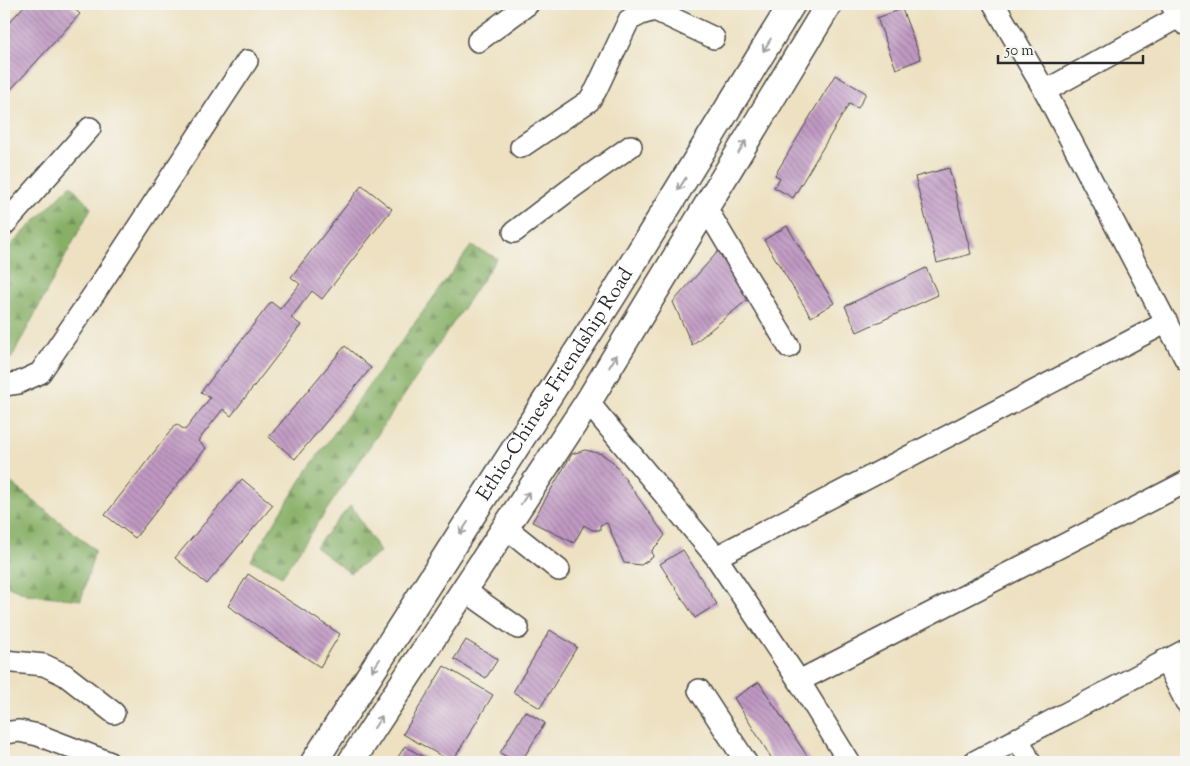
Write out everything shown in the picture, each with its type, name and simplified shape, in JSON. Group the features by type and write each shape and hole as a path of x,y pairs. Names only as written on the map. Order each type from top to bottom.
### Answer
{"main road":[{"name":"Ethio-Chinese Friendship Road","path":"314,762 614,294 792,4"},
{"name":"Ethio-Chinese Friendship Road","path":"351,762 588,402 830,4"}],"street":[{"path":"478,41 528,4"},
{"path":"994,4 1045,91 1186,360"},
{"path":"521,146 589,101 629,20 655,10 714,38"},
{"path":"1045,91 1181,14"},
{"path":"4,385 18,383 40,373 247,61"},
{"path":"4,225 90,128"},
{"path":"514,232 572,187 631,146"},
{"path":"706,208 789,347"},
{"path":"716,557 1167,322"},
{"path":"588,402 716,557 799,680 849,762"},
{"path":"799,680 1186,482"},
{"path":"505,528 559,570"},
{"path":"464,590 518,628"},
{"path":"974,762 1186,650"},
{"path":"1165,660 1186,702"},
{"path":"4,661 44,665 51,668 65,675 114,713"},
{"path":"699,690 746,762"},
{"path":"4,733 19,731 38,735 108,762"},
{"path":"1018,738 1030,762"}],"green space":[{"path":"71,185 91,208 11,359 4,360 4,252"},
{"path":"471,246 497,258 282,576 251,560 308,469"},
{"path":"4,477 95,550 81,600 27,594 4,584"},
{"path":"351,505 380,552 350,573 315,547"}],"building":[{"path":"26,4 69,4 80,14 4,97 4,28"},
{"path":"902,9 921,59 896,69 877,18"},
{"path":"835,75 866,93 858,108 849,104 793,198 774,187 780,178 775,175"},
{"path":"949,168 971,254 937,263 915,177"},
{"path":"362,185 392,209 322,299 312,291 291,318 301,325 231,416 223,409 198,441 206,448 135,538 105,515 176,424 185,430 210,398 201,392 271,302 280,309 300,284 291,277"},
{"path":"787,226 834,303 811,317 764,240"},
{"path":"723,246 752,296 692,345 673,302"},
{"path":"926,268 938,295 857,332 845,306"},
{"path":"345,346 371,368 295,459 269,437"},
{"path":"585,450 602,454 613,462 665,535 652,550 653,557 641,565 624,563 607,523 600,525 600,530 592,530 584,525 574,543 532,522 572,454"},
{"path":"242,479 273,505 207,584 175,558"},
{"path":"683,550 717,604 695,618 660,564"},
{"path":"248,574 340,634 320,667 228,606"},
{"path":"550,630 577,647 540,708 513,692"},
{"path":"466,640 498,659 486,678 454,659"},
{"path":"444,666 493,695 452,762 403,734"},
{"path":"759,682 811,762 774,762 734,698"},
{"path":"525,711 545,723 521,762 516,762 500,753"},
{"path":"405,746 432,762 395,762"}]}
